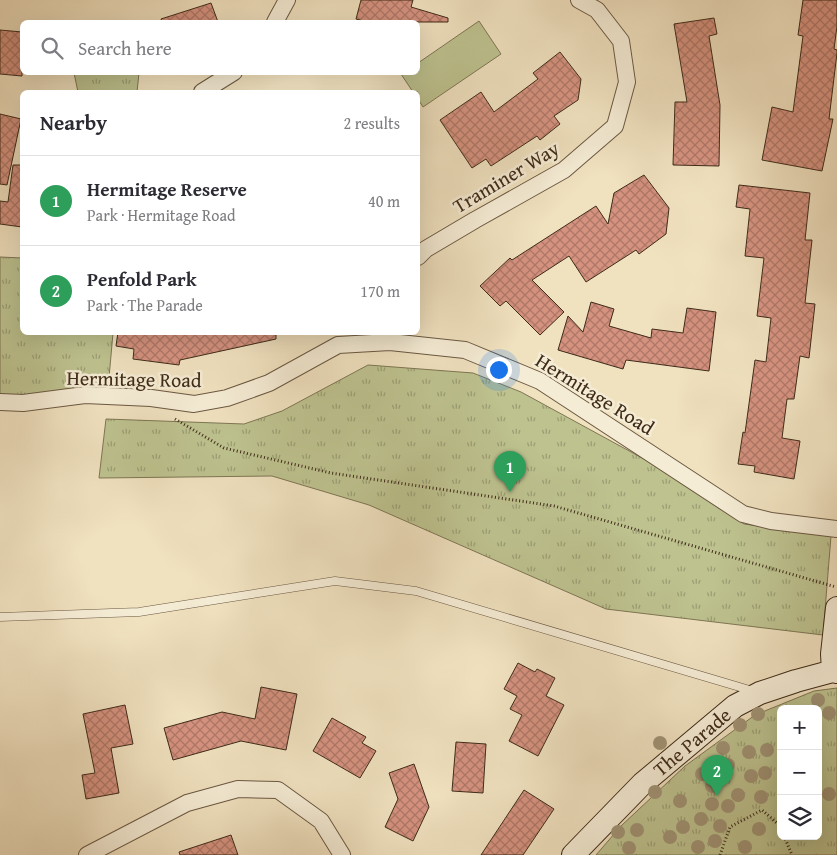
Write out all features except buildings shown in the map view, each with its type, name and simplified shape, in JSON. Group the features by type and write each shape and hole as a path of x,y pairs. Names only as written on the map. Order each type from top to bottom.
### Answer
{"street":[{"path":"276,20 286,0"},
{"name":"Traminer Way","path":"420,255 475,220 564,170 615,126 627,82 621,41 597,10 579,0"},
{"path":"205,90 229,75"},
{"name":"Hermitage Road","path":"0,402 23,403 84,395 151,398 194,404 227,398 269,383 338,345 390,337 465,350 540,381 743,514 771,521 837,528"},
{"path":"835,672 832,654 837,608"},
{"name":"The Parade","path":"573,855 642,784 735,706 760,693 796,680 835,672"},
{"path":"86,855 187,803 238,789 278,790 321,821 342,855"}],"lane":[{"path":"0,617 140,612 335,581 416,592 760,693"}],"path":[{"path":"151,398 178,422 224,448 331,473 554,506 837,587"},
{"path":"720,855 730,827 762,810 777,823"},
{"path":"786,840 792,855"}],"green space":[{"path":"479,21 501,54 423,107 420,102 420,90 412,90 402,75 420,75 420,62"},
{"path":"74,75 139,75 137,90 78,90"},
{"path":"0,257 20,258 20,335 113,335 108,389 0,399"},
{"path":"368,365 473,373 521,392 655,465 744,524 831,536 823,635 606,609 369,505 272,476 99,478 106,419 244,424 282,411"},
{"path":"837,688 837,855 596,855 621,826 685,766 755,715 777,706 777,840 822,840 822,705 780,705 814,691"}],"place":[{"name":"Hermitage Reserve","path":"510,492"},
{"name":"Penfold Park","path":"717,796"}]}
